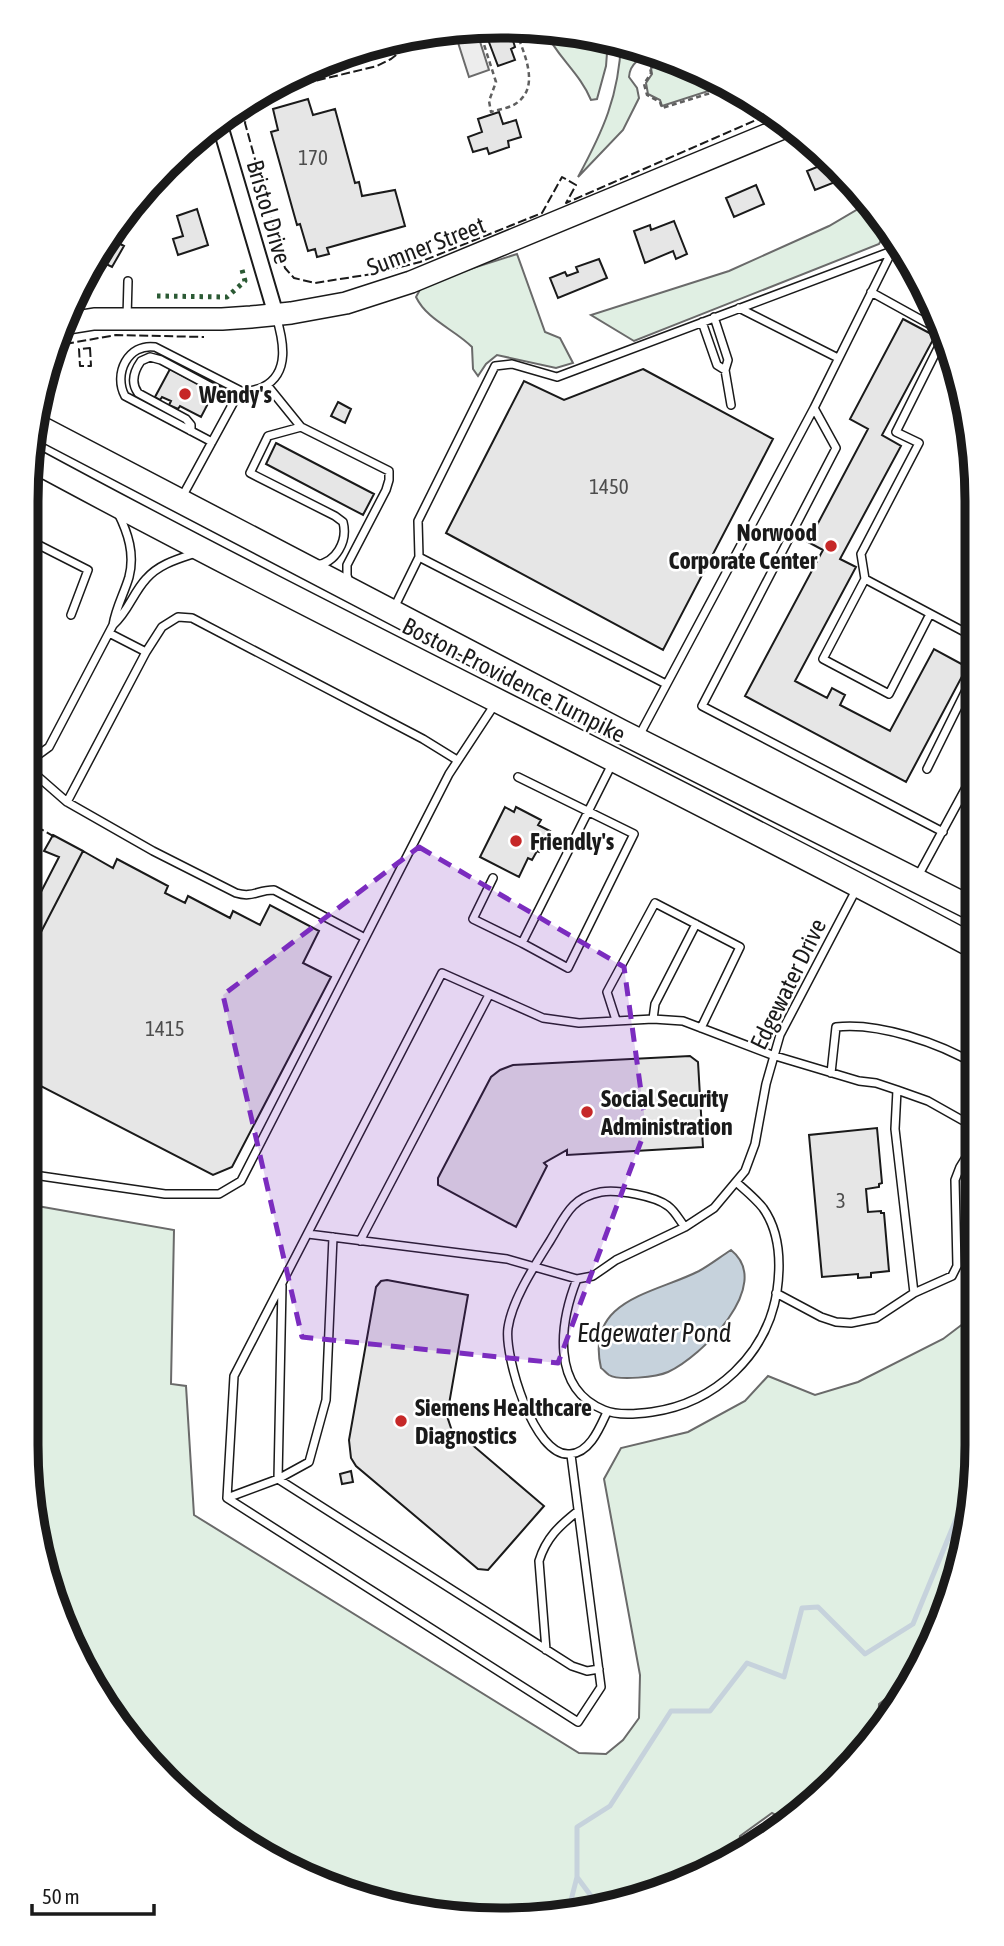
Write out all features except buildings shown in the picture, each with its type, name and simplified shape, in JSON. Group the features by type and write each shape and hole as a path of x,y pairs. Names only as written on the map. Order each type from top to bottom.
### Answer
{"main road":[{"name":"Sumner Street","path":"75,322 94,318 222,319 276,315 346,303 411,282 778,130"},
{"name":"Boston-Providence Turnpike","path":"44,430 637,739 965,905"},
{"name":"Boston-Providence Turnpike","path":"40,464 965,942"}],"street":[{"name":"Bristol Drive","path":"222,133 276,315"}],"lane":[{"path":"393,612 419,558 418,521 495,366 512,364 557,377 891,251"},
{"path":"637,739 814,408 892,252"},
{"path":"128,281 128,319"},
{"path":"871,292 930,325"},
{"path":"739,308 838,358"},
{"path":"180,500 234,399 267,385 278,371 284,352 276,315"},
{"path":"714,317 728,360 725,370 732,405"},
{"path":"702,322 717,365 725,370"},
{"path":"212,442 125,397 120,384 121,374 133,351 145,346 160,349 243,393"},
{"path":"930,614 889,694 823,659 865,579 861,554 919,443 896,432 938,346"},
{"path":"191,431 191,425 186,419 138,393 134,375 141,360 150,357 161,360 234,399"},
{"path":"267,385 301,426 389,471 389,480 347,565 348,579 355,593"},
{"path":"814,408 836,448 702,706 943,832"},
{"path":"300,564 322,564 334,558 344,538 343,522 250,473 268,436 301,426"},
{"path":"38,756 48,747 111,629 115,610 129,577 132,559 128,533 114,504"},
{"path":"38,545 88,570 71,615"},
{"path":"111,629 123,617 145,579 160,567 204,551"},
{"path":"419,558 666,684"},
{"path":"865,579 965,632"},
{"path":"67,802 146,652 162,627 178,617 192,618 423,739 457,760"},
{"path":"111,629 146,652"},
{"path":"927,769 965,692"},
{"path":"38,1176 165,1194 219,1194 241,1181 457,760 497,701"},
{"path":"522,943 614,761"},
{"path":"38,775 67,802 153,851 236,893 248,897 264,890 274,890 365,938"},
{"path":"493,878 474,919 568,968 634,834 518,777"},
{"path":"916,880 965,790"},
{"name":"Edgewater Drive","path":"577,1279 593,1276 616,1260 685,1227 714,1208 745,1171 755,1144 772,1055 780,1034 859,885"},
{"path":"616,1020 607,992 656,903 740,947 701,1028"},
{"path":"653,1019 655,1004 696,924"},
{"path":"227,1498 234,1376 442,973 543,1018 579,1023 653,1019 683,1021 772,1055 928,1101 965,1122"},
{"path":"360,1241 489,995"},
{"path":"831,1073 836,1027 850,1026 915,1038 965,1060"},
{"path":"897,1090 895,1129 914,1293"},
{"path":"776,1293 821,1317 851,1323 876,1318 914,1293 952,1276 957,1266 956,1180 965,1159"},
{"path":"308,1234 507,1259 577,1279 570,1296 562,1343 566,1365 573,1382 587,1402 607,1412 636,1414 684,1405 721,1384 743,1365 768,1325 780,1264 772,1226 762,1208 736,1182"},
{"path":"607,1412 591,1442 571,1455 551,1446 534,1423 518,1389 508,1352 508,1327 519,1298 535,1265 573,1203 592,1194 611,1190 646,1197 668,1206 685,1227"},
{"path":"227,1498 278,1479 309,1462 326,1400 332,1237"},
{"path":"278,1479 282,1284"},
{"path":"227,1498 578,1722 601,1687 571,1455"},
{"path":"278,1479 572,1666 587,1671 599,1669"},
{"path":"546,1650 539,1561 543,1547 554,1530 578,1511"}],"path":[{"path":"482,39 496,82 489,101 491,112 517,103 526,93 529,72 518,39"},
{"path":"656,65 650,67 651,73 644,83 647,95 660,102 662,108 716,91"}],"highlighted area":[{"path":"419,847 624,967 646,1128 558,1363 302,1337 223,995"}],"green space":[{"path":"550,41 607,51 597,99 591,100 581,81"},
{"path":"620,54 640,59 631,68 629,77 637,88 639,98 623,130 578,177 608,112"},
{"path":"658,66 713,89 662,106 660,100 648,94 646,83 652,74 651,68"},
{"path":"860,208 883,238 879,244 634,341 591,315 729,271 829,226"},
{"path":"517,254 545,332 560,338 573,363 556,368 497,355 486,364 478,376 473,369 472,347 427,312 416,297 423,284"},
{"path":"38,1206 174,1230 171,1384 186,1386 194,1515 579,1753 606,1754 623,1740 639,1718 640,1675 604,1479 621,1448 688,1432 745,1401 768,1376 815,1395 858,1382 943,1339 965,1322 965,1474 962,1504 950,1564 918,1649 892,1694 879,1704 879,1714 870,1726 830,1772 784,1812 778,1816 772,1813 740,1836 739,1842 707,1860 622,1892 532,1907 472,1907 382,1892 325,1872 297,1860 244,1829 196,1792 154,1750 117,1702 86,1649 54,1564 39,1474"}],"shaded area":[{"path":"479,39 489,70 469,77 457,40"}],"water":[{"name":"Edgewater Pond","path":"731,1250 742,1265 744,1282 739,1300 714,1336 698,1352 668,1372 638,1378 614,1377 601,1368 599,1345 603,1327 613,1313 627,1302 699,1271"}],"waterway":[{"path":"593,1899 577,1877 577,1827 610,1806 671,1711 710,1711 747,1663 784,1677 802,1608 818,1607 865,1654 913,1624 962,1505"},
{"path":"570,1903 577,1877"}],"hedge":[{"path":"157,296 227,297 245,281 241,266"}],"fence":[{"path":"419,46 422,45"},
{"path":"301,84 377,66 404,49"},
{"path":"246,116 245,123 285,268 294,278 315,283 372,274 420,262 542,213 562,177 576,185 566,203 761,118"},
{"path":"67,344 116,335 204,337"},
{"path":"90,348 91,366 80,366 79,349 90,348"},
{"path":"38,827 55,837"}],"place":[{"name":"Wendy's","path":"185,394"},
{"name":"Norwood Corporate Center","path":"831,546"},
{"name":"Friendly's","path":"516,841"},
{"name":"Social Security Administration","path":"587,1112"},
{"name":"Siemens Healthcare Diagnostics","path":"401,1421"}]}
